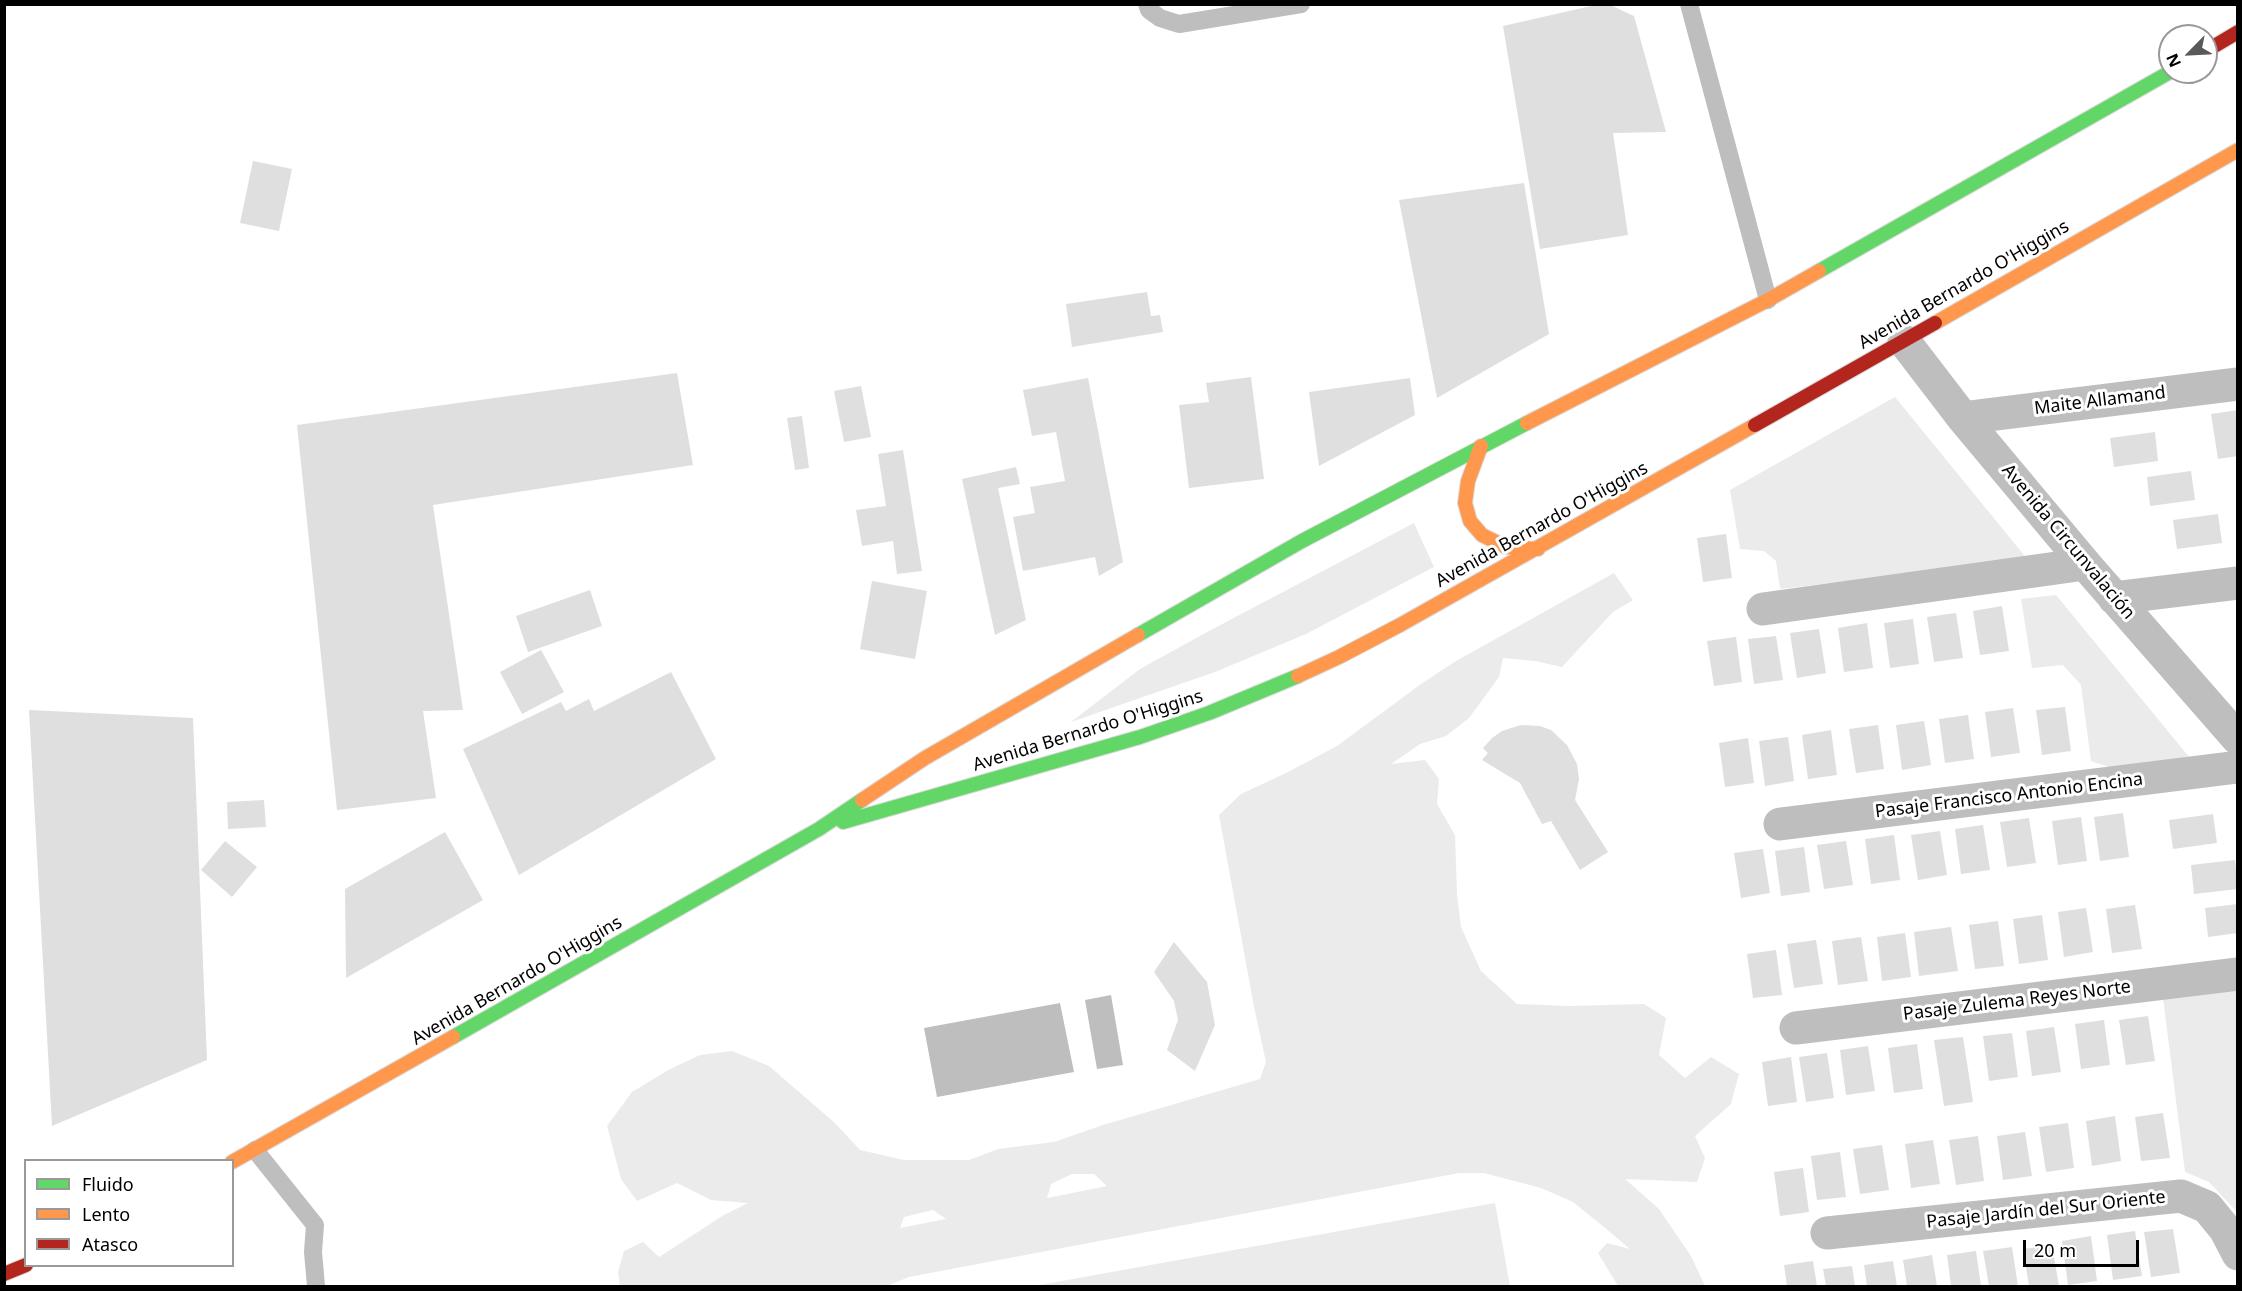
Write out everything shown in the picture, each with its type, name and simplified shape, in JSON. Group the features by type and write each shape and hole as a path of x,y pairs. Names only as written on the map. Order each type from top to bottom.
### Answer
{"main road":[{"path":"2218,44 2238,32"},
{"name":"Avenida Bernardo O'Higgins","path":"234,1161 819,830 886,782 925,758 1302,541 1481,446 1768,300 2158,79"},
{"name":"Avenida Bernardo O'Higgins","path":"819,830 1140,737 1209,713 1339,657 1538,549 2238,150"},
{"path":"1481,446 1467,488 1466,511 1470,521 1482,536 1494,542 1522,549 1538,549"}],"street":[{"name":"Avenida Circunvalación","path":"1904,341 1964,418 2085,564 2238,739"},
{"name":"Maite Allamand","path":"1964,418 2238,384"},
{"path":"1763,609 2085,564"},
{"path":"2114,598 2238,583"},
{"name":"Pasaje Francisco Antonio Encina","path":"1780,824 2238,767"},
{"name":"Pasaje Zulema Reyes Norte","path":"1796,1028 2238,974"},
{"name":"Pasaje Jardín del Sur Oriente","path":"1827,1233 2181,1196 2207,1207 2225,1229 2238,1254"}],"lane":[{"path":"1147,4 1149,10 1160,18 1179,24 1302,4"},
{"path":"1689,4 1768,300"},
{"path":"255,1150 315,1226 312,1251 316,1287"}],"shaded area":[{"path":"1895,397 2028,560 1780,589 1776,561 1764,551 1740,549 1730,490"},
{"path":"1414,523 1434,567 1306,634 1215,672 1071,722 1140,669"},
{"path":"1614,573 1633,600 1613,612 1562,667 1535,661 1503,658 1499,677 1469,718 1446,736 1420,744 1391,764 1425,760 1439,779 1437,804 1455,835 1457,894 1461,927 1481,971 1517,1004 1569,1006 1644,1004 1666,1018 1659,1055 1685,1078 1711,1057 1739,1074 1731,1104 1695,1136 1705,1158 1697,1182 1625,1179 1659,1209 1691,1256 1705,1286 1618,1286 1598,1253 1607,1243 1630,1249 1573,1202 1541,1188 1484,1173 1459,1173 909,1277 887,1286 620,1286 618,1272 624,1251 643,1242 659,1257 724,1215 748,1203 711,1200 677,1183 637,1201 621,1179 607,1126 632,1092 670,1069 700,1055 732,1051 769,1066 835,1123 860,1150 904,1160 969,1160 998,1149 1054,1142 1103,1125 1260,1079 1266,1062 1219,815 1241,794 1337,746 1456,661","holes":["1072,1174 1094,1174 1107,1186 1047,1198 1051,1184","933,1210 946,1219 900,1228 904,1217"]},
{"path":"2056,595 2190,758 2112,768 2091,761 2081,685 2063,665 2032,668 2021,599"},
{"path":"2237,990 2237,1212 2209,1182 2185,1172 2163,998"},
{"path":"1111,995 1123,1065 1097,1069 1085,1000"},
{"path":"1060,1003 1074,1072 937,1097 924,1028"},
{"path":"1495,1203 1510,1286 1034,1286"}],"building":[{"path":"1608,4 1634,16 1666,132 1613,133 1628,235 1540,249 1503,26"},
{"path":"253,161 292,169 279,231 240,223"},
{"path":"1524,183 1549,334 1437,398 1399,200"},
{"path":"1147,292 1151,316 1160,315 1163,332 1072,347 1066,304"},
{"path":"677,373 693,465 433,505 463,710 423,711 436,798 337,810 297,425"},
{"path":"1251,377 1264,479 1189,488 1179,405 1209,402 1206,383"},
{"path":"1088,378 1123,562 1099,576 1095,557 1023,571 1013,517 1035,513 1030,487 1065,481 1056,432 1032,436 1023,390"},
{"path":"1410,378 1415,415 1319,466 1309,392"},
{"path":"861,386 871,437 844,442 834,391"},
{"path":"2238,410 2238,456 2218,459 2211,414"},
{"path":"802,416 809,468 795,470 787,418"},
{"path":"2155,432 2158,461 2114,467 2110,438"},
{"path":"903,450 922,571 897,574 893,541 862,546 856,510 886,506 878,454"},
{"path":"1016,467 1020,484 998,488 1026,620 995,635 962,479"},
{"path":"2191,471 2195,500 2150,506 2147,477"},
{"path":"2218,514 2222,543 2177,549 2173,520"},
{"path":"1726,534 1732,578 1703,582 1697,538"},
{"path":"872,581 927,591 915,659 860,649"},
{"path":"590,590 602,626 528,652 516,616"},
{"path":"2002,606 2009,651 1980,655 1973,611"},
{"path":"1956,613 1963,658 1934,662 1927,617"},
{"path":"1913,619 1919,664 1890,668 1884,623"},
{"path":"1867,623 1873,668 1844,672 1838,628"},
{"path":"1819,629 1826,673 1797,678 1790,633"},
{"path":"1776,636 1783,680 1754,684 1748,639"},
{"path":"1736,637 1742,682 1714,686 1707,641"},
{"path":"541,650 564,692 522,714 500,672"},
{"path":"671,672 716,759 519,875 463,749 561,702 566,711 589,699 594,711"},
{"path":"2065,707 2071,751 2042,755 2036,710"},
{"path":"2013,708 2020,753 1991,757 1985,712"},
{"path":"29,710 193,718 207,1060 52,1126"},
{"path":"1968,715 1974,759 1945,763 1939,719"},
{"path":"1924,721 1931,765 1902,770 1896,725"},
{"path":"1521,725 1540,726 1551,730 1567,745 1577,764 1579,779 1575,800 1608,852 1580,870 1551,821 1542,824 1520,783 1482,760 1488,753 1483,748 1492,738 1502,731"},
{"path":"1878,725 1884,769 1856,773 1849,729"},
{"path":"1831,730 1837,775 1808,779 1802,735"},
{"path":"1788,737 1794,781 1765,786 1759,741"},
{"path":"1748,738 1754,783 1725,787 1719,743"},
{"path":"264,800 266,827 228,829 227,802"},
{"path":"2123,813 2129,857 2100,861 2094,817"},
{"path":"2213,814 2217,843 2173,849 2169,820"},
{"path":"2081,817 2087,861 2058,865 2052,821"},
{"path":"2029,818 2036,863 2007,867 2000,822"},
{"path":"1983,825 1990,870 1961,874 1955,829"},
{"path":"1940,831 1947,875 1918,880 1911,835"},
{"path":"445,832 483,900 346,978 345,889"},
{"path":"1894,835 1900,880 1871,884 1865,839"},
{"path":"225,841 257,867 232,897 201,870"},
{"path":"1846,841 1853,885 1824,889 1817,845"},
{"path":"1804,847 1810,892 1781,896 1775,851"},
{"path":"1763,849 1770,893 1741,898 1734,853"},
{"path":"2235,860 2238,889 2194,894 2191,865"},
{"path":"2238,904 2238,933 2208,937 2205,908"},
{"path":"2135,905 2142,949 2112,953 2106,909"},
{"path":"2086,908 2093,952 2064,957 2058,912"},
{"path":"2042,915 2048,960 2019,964 2013,919"},
{"path":"1998,921 2004,966 1975,969 1969,925"},
{"path":"1951,927 1958,971 1919,976 1914,932"},
{"path":"1905,933 1911,977 1882,981 1877,937"},
{"path":"1861,937 1868,981 1838,985 1832,941"},
{"path":"1816,940 1823,984 1794,988 1787,944"},
{"path":"1174,942 1207,982 1215,1025 1195,1071 1167,1050 1178,1020 1174,1001 1154,972"},
{"path":"1776,950 1782,995 1753,998 1747,954"},
{"path":"2148,1016 2155,1061 2126,1065 2119,1020"},
{"path":"2104,1020 2110,1065 2081,1069 2075,1024"},
{"path":"2054,1027 2061,1072 2032,1076 2026,1031"},
{"path":"2012,1033 2018,1077 1989,1081 1983,1036"},
{"path":"1963,1037 1973,1102 1944,1106 1934,1040"},
{"path":"1917,1044 1923,1089 1894,1093 1888,1048"},
{"path":"1868,1046 1875,1091 1846,1095 1840,1050"},
{"path":"1827,1053 1834,1098 1806,1102 1799,1057"},
{"path":"1791,1057 1797,1102 1768,1106 1762,1062"},
{"path":"2163,1113 2170,1158 2141,1161 2135,1117"},
{"path":"2115,1116 2121,1161 2092,1166 2086,1121"},
{"path":"2068,1123 2074,1168 2046,1172 2039,1127"},
{"path":"2025,1132 2032,1176 2003,1180 1997,1136"},
{"path":"1978,1136 1984,1181 1956,1185 1949,1140"},
{"path":"1933,1140 1940,1184 1911,1188 1905,1144"},
{"path":"1882,1145 1889,1190 1860,1194 1853,1149"},
{"path":"1840,1152 1846,1197 1817,1200 1811,1156"},
{"path":"1803,1168 1809,1212 1780,1216 1774,1172"},
{"path":"2173,1229 2180,1273 2151,1277 2144,1232"},
{"path":"2135,1231 2142,1276 2113,1280 2107,1235"},
{"path":"2091,1236 2097,1281 2068,1285 2062,1241"},
{"path":"2052,1245 2059,1286 2029,1286 2023,1249"},
{"path":"2012,1247 2018,1286 1989,1286 1983,1251"},
{"path":"1976,1251 1981,1286 1951,1286 1947,1255"},
{"path":"1932,1255 1937,1286 1907,1286 1903,1260"},
{"path":"1813,1261 1817,1286 1787,1286 1784,1265"},
{"path":"1893,1261 1897,1286 1867,1286 1864,1265"},
{"path":"1852,1266 1855,1286 1826,1286 1823,1269"}],"traffic: fast":[{"path":"1819,271 2158,79"},
{"path":"1138,635 1302,541 1527,423"},
{"path":"843,822 1140,737 1209,713 1298,676"},
{"path":"453,1037 819,829 862,800"}],"traffic: slow":[{"path":"1935,323 2238,150"},
{"path":"1527,423 1768,300 1819,271"},
{"path":"1298,676 1400,625 1755,425"},
{"path":"1481,446 1468,481 1465,503 1470,521 1482,535 1506,547 1538,549"},
{"path":"862,800 925,758 1138,635"},
{"path":"234,1161 453,1037"}],"traffic: jam":[{"path":"2218,44 2238,32"},
{"path":"1755,425 1935,323"},
{"path":"4,1274 24,1266"}]}
